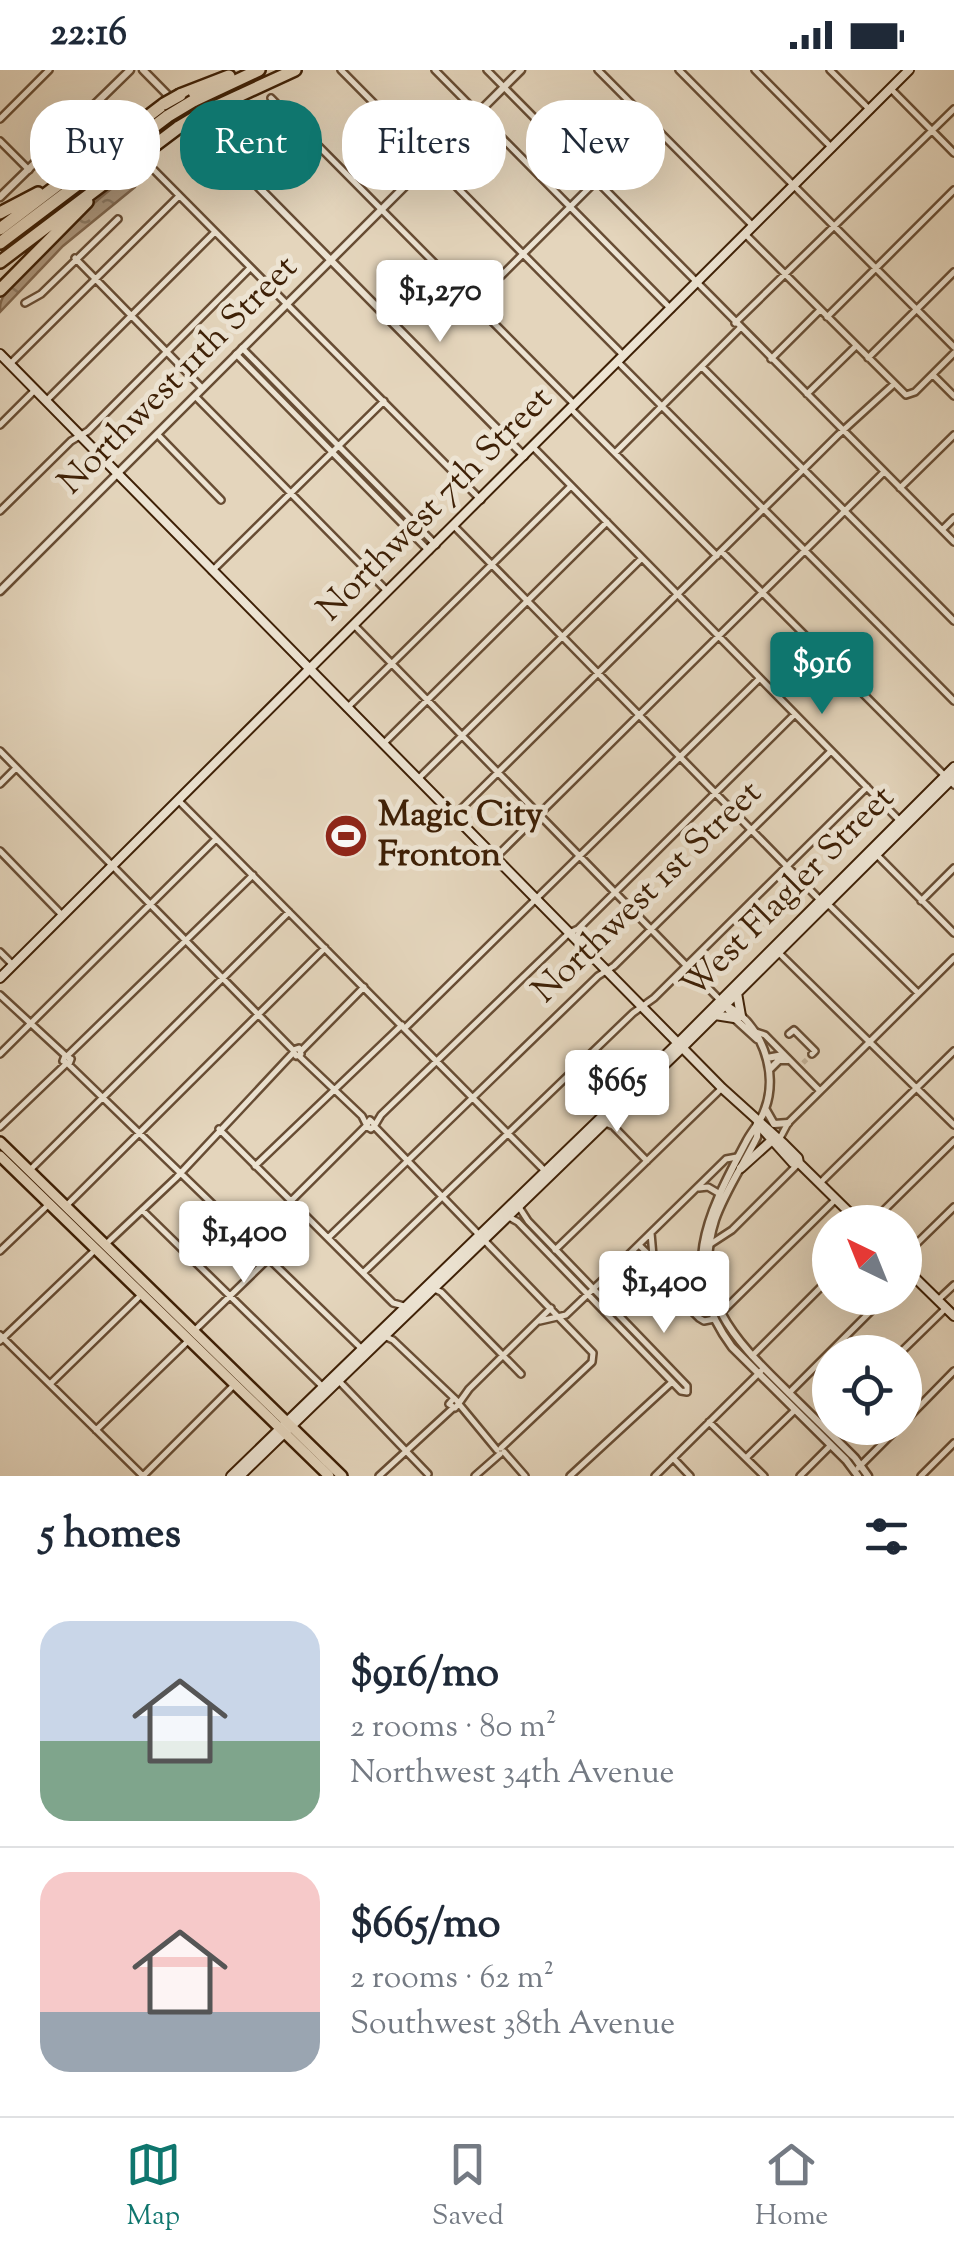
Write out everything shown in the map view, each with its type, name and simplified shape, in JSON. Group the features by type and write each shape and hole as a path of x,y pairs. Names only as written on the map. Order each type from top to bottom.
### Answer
{"highway":[{"path":"0,243 180,95 247,70"},
{"path":"160,114 258,70"},
{"path":"160,140 204,112 294,70"},
{"path":"0,212 47,190"},
{"path":"0,229 49,190"},
{"path":"0,262 92,190"},
{"path":"0,290 98,190"}],"main road":[{"name":"Northwest 7th Street","path":"0,978 909,70"},
{"path":"0,354 776,1140 793,1162 799,1163 842,1205"},
{"name":"West Flagler Street","path":"240,1476 322,1386 364,1350 389,1335 437,1288 481,1235 609,1121 950,780 954,767"},
{"name":"West Flagler Street","path":"231,1476 338,1380 404,1306 587,1128 715,1015 900,821 950,780"},
{"path":"715,1015 737,1017 737,993"},
{"path":"581,1144 587,1128"},
{"path":"741,1168 776,1140"},
{"path":"0,1142 66,1206 142,1294 191,1336 205,1342 329,1476"},
{"path":"1,1159 11,1158 26,1168"},
{"path":"1,1159 101,1247 235,1384 342,1476"},
{"path":"538,1185 544,1170"},
{"path":"922,1286 954,1316"}],"street":[{"path":"0,119 50,70"},
{"path":"0,197 130,70"},
{"path":"143,70 180,108"},
{"path":"342,70 372,100"},
{"path":"435,70 464,100"},
{"path":"488,70 526,109"},
{"name":"Northwest 11th Street","path":"491,100 521,70"},
{"path":"598,70 753,226"},
{"path":"679,70 954,350 911,396 904,394 745,234"},
{"path":"756,70 832,148"},
{"path":"830,70 870,110"},
{"path":"891,89 954,153"},
{"path":"271,98 573,407 614,454 763,592 950,780"},
{"path":"614,454 702,367 785,275 954,109"},
{"path":"0,141 29,170"},
{"path":"506,142 671,309"},
{"path":"160,176 480,500"},
{"path":"262,190 524,456"},
{"name":"Northwest 11th Street","path":"0,591 401,190"},
{"path":"461,190 662,406 954,701"},
{"path":"501,276 587,190"},
{"path":"605,190 954,542"},
{"path":"827,318 954,190"},
{"path":"10,364 180,196"},
{"path":"26,303 42,294 118,218"},
{"path":"46,401 215,232"},
{"path":"75,258 202,388"},
{"path":"0,511 88,430 250,268"},
{"path":"868,358 954,272"},
{"path":"772,359 820,310"},
{"path":"807,394 856,346"},
{"path":"239,351 339,446 411,520 432,548"},
{"path":"239,351 387,508 432,548"},
{"path":"702,367 954,621"},
{"path":"932,374 954,396"},
{"path":"454,816 894,384"},
{"path":"0,425 35,390"},
{"path":"195,396 388,592"},
{"path":"212,571 384,402"},
{"path":"157,434 221,500"},
{"path":"900,488 954,435"},
{"path":"533,447 900,821"},
{"path":"496,858 884,472"},
{"path":"347,708 571,486"},
{"path":"387,508 393,502"},
{"path":"942,530 954,518"},
{"path":"405,526 411,520"},
{"path":"383,744 606,522"},
{"path":"454,526 787,867 918,993"},
{"path":"418,780 642,558"},
{"path":"355,626 757,1036 770,1070 766,1108 741,1168 707,1219 704,1286 726,1340 812,1418"},
{"path":"255,1166 536,900 759,678"},
{"path":"291,1201 569,933 615,894 796,714"},
{"path":"0,751 150,906 443,1196 594,1355 592,1362 475,1476"},
{"name":"Northwest 1st Street","path":"328,1238 651,930 831,751"},
{"path":"0,784 16,768"},
{"path":"363,1273 686,966 867,787"},
{"path":"178,801 544,1170"},
{"path":"0,1054 216,839"},
{"path":"0,851 63,916"},
{"path":"876,854 954,933"},
{"path":"921,901 954,868"},
{"path":"0,1126 253,875"},
{"path":"26,1168 289,912"},
{"path":"66,1206 325,948"},
{"path":"0,952 13,965"},
{"path":"778,952 954,1126"},
{"path":"776,1140 788,1122 954,958"},
{"path":"235,1384 143,1476 1,1338 142,1210 218,1129 364,986"},
{"path":"0,995 364,1350"},
{"path":"789,1034 794,1030 815,1050 812,1054"},
{"path":"757,1036 763,1034 820,1090"},
{"path":"766,1056 782,1051"},
{"path":"770,1070 782,1051"},
{"path":"820,1184 954,1051"},
{"path":"797,1068 803,1063"},
{"path":"552,1252 722,1088"},
{"path":"766,1108 774,1124 788,1122"},
{"path":"609,1121 647,1161"},
{"path":"722,1195 758,1124"},
{"path":"218,1129 393,1303 396,1314"},
{"path":"889,1205 954,1141"},
{"path":"738,1158 741,1168"},
{"path":"538,1322 566,1314 726,1159 738,1158"},
{"path":"706,1246 729,1233 799,1163"},
{"path":"696,1190 706,1186 722,1195"},
{"path":"632,1252 702,1320 717,1316 836,1199"},
{"path":"0,1251 49,1204"},
{"path":"518,1204 552,1252"},
{"path":"922,1238 954,1207"},
{"path":"142,1210 322,1386"},
{"path":"506,1216 552,1252 591,1291 688,1391 682,1392 672,1382 591,1291"},
{"path":"652,1232 654,1259"},
{"path":"639,1245 680,1285 690,1290 704,1286 712,1290"},
{"path":"706,1246 717,1316"},
{"path":"96,1430 269,1258"},
{"path":"938,1300 954,1284"},
{"path":"673,1292 680,1285"},
{"path":"437,1288 521,1374"},
{"path":"50,1384 142,1294"},
{"path":"749,1359 812,1296"},
{"path":"393,1303 404,1306"},
{"path":"380,1476 551,1308"},
{"path":"918,1335 946,1308"},
{"path":"786,1396 867,1315"},
{"path":"389,1335 525,1476"},
{"path":"654,1476 761,1371"},
{"path":"922,1403 954,1372"},
{"path":"338,1380 428,1474"},
{"path":"570,1476 672,1382"},
{"path":"746,1458 798,1407"},
{"path":"709,1422 764,1476"},
{"path":"921,1476 954,1443"},
{"path":"800,1476 832,1445"},
{"path":"836,1445 868,1476"},
{"path":"858,1470 882,1445"},
{"path":"672,1458 690,1476"}],"water":[{"path":"131,190 63,246 0,312 3,297 13,284 107,192"}],"tunnel":[{"path":"803,1063 812,1054"}],"place":[{"name":"Magic City Fronton","path":"346,836"}]}
